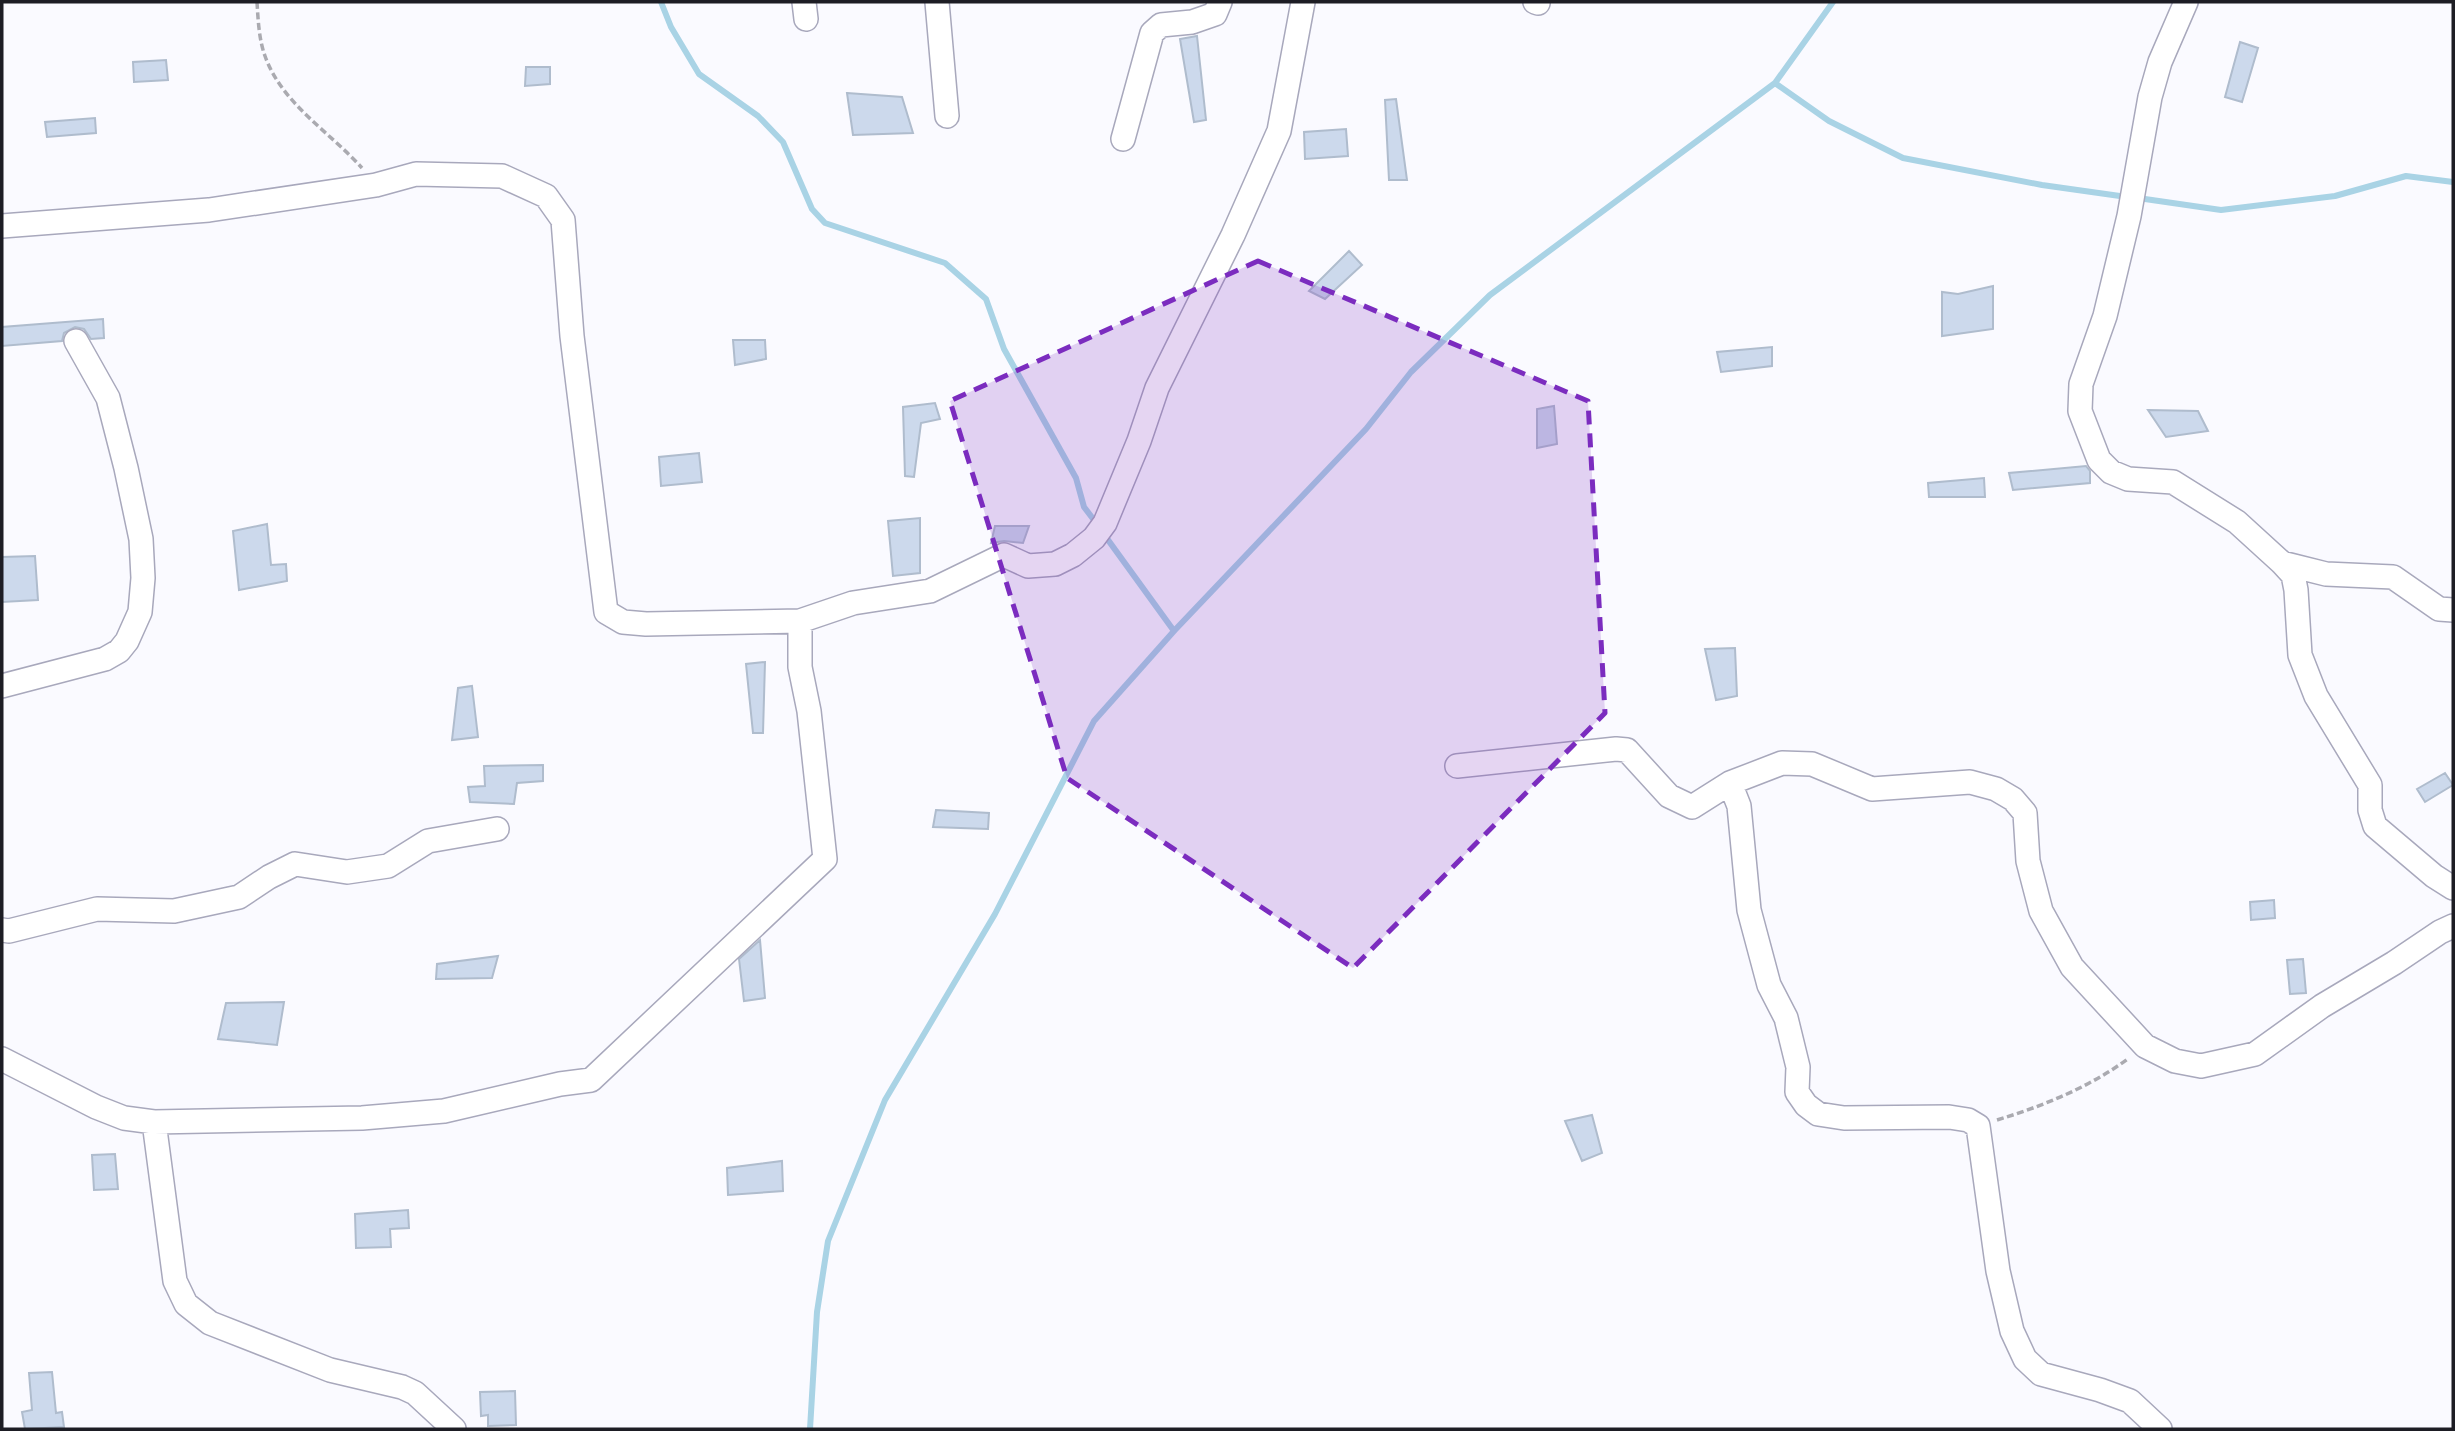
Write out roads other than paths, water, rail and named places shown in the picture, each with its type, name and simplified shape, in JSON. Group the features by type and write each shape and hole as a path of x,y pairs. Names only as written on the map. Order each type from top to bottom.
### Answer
{"street":[{"path":"937,2 947,116"},
{"path":"1123,139 1152,33 1161,25 1192,22 1215,14 1220,2"},
{"path":"2,226 209,210 376,185 416,174 502,176 546,196 563,220 572,335 606,612 623,622 646,624 800,621 853,603 930,591 1004,555 1028,566 1055,564 1073,555 1094,538 1105,523 1139,441 1157,388 1233,235 1279,131 1303,2"},
{"path":"2186,2 2160,62 2150,97 2129,216 2105,316 2081,384 2080,411 2099,460 2111,472 2128,479 2173,482 2228,515 2293,575 2297,590 2300,655 2316,696 2370,785 2370,810 2375,826 2434,876 2453,888"},
{"path":"2,686 104,659 118,651 131,635 142,603 140,531 123,453 108,398 76,341"},
{"path":"2282,562 2326,574 2393,577 2439,609 2453,610"},
{"path":"2,1059 96,1107 124,1118 154,1122 362,1118 444,1111 560,1084 591,1080 825,859 809,711 800,667 800,621"},
{"path":"1457,766 1627,750 1669,796 1692,807 1730,783 1782,763 1812,764 1872,789 1969,782 1996,789 2014,799 2025,813 2028,861 2041,911 2072,967 2145,1046 2175,1061 2201,1066 2255,1054 2322,1006 2453,926"},
{"path":"1730,783 1739,806 1749,910 1769,985 1786,1018 1798,1067 1797,1092 1806,1105 1818,1114 1844,1118 1949,1117 1968,1120 1978,1126 1998,1271 2012,1331 2025,1359 2041,1374 2130,1401 2160,1429"},
{"path":"2,930 9,931 97,909 174,911 239,897 268,877 295,864 346,872 388,866 428,841 497,829"},
{"path":"154,1122 175,1281 186,1304 210,1323 303,1361 402,1387 415,1393 454,1429"}],"waterway":[{"path":"661,2 671,27 699,74 758,116 783,142 812,209 825,223 945,263 986,299 1004,349 1076,478 1084,507 1097,524"},
{"path":"810,1429 817,1312 828,1241 885,1100 995,914 1094,721 1174,631 1366,429 1411,372 1490,295 1775,83 1833,2"},
{"path":"1775,83 1829,121 1903,158 2042,185 2127,197"},
{"path":"2138,198 2221,210 2335,196 2406,176 2453,182"},
{"path":"1103,533 1174,631"}]}
